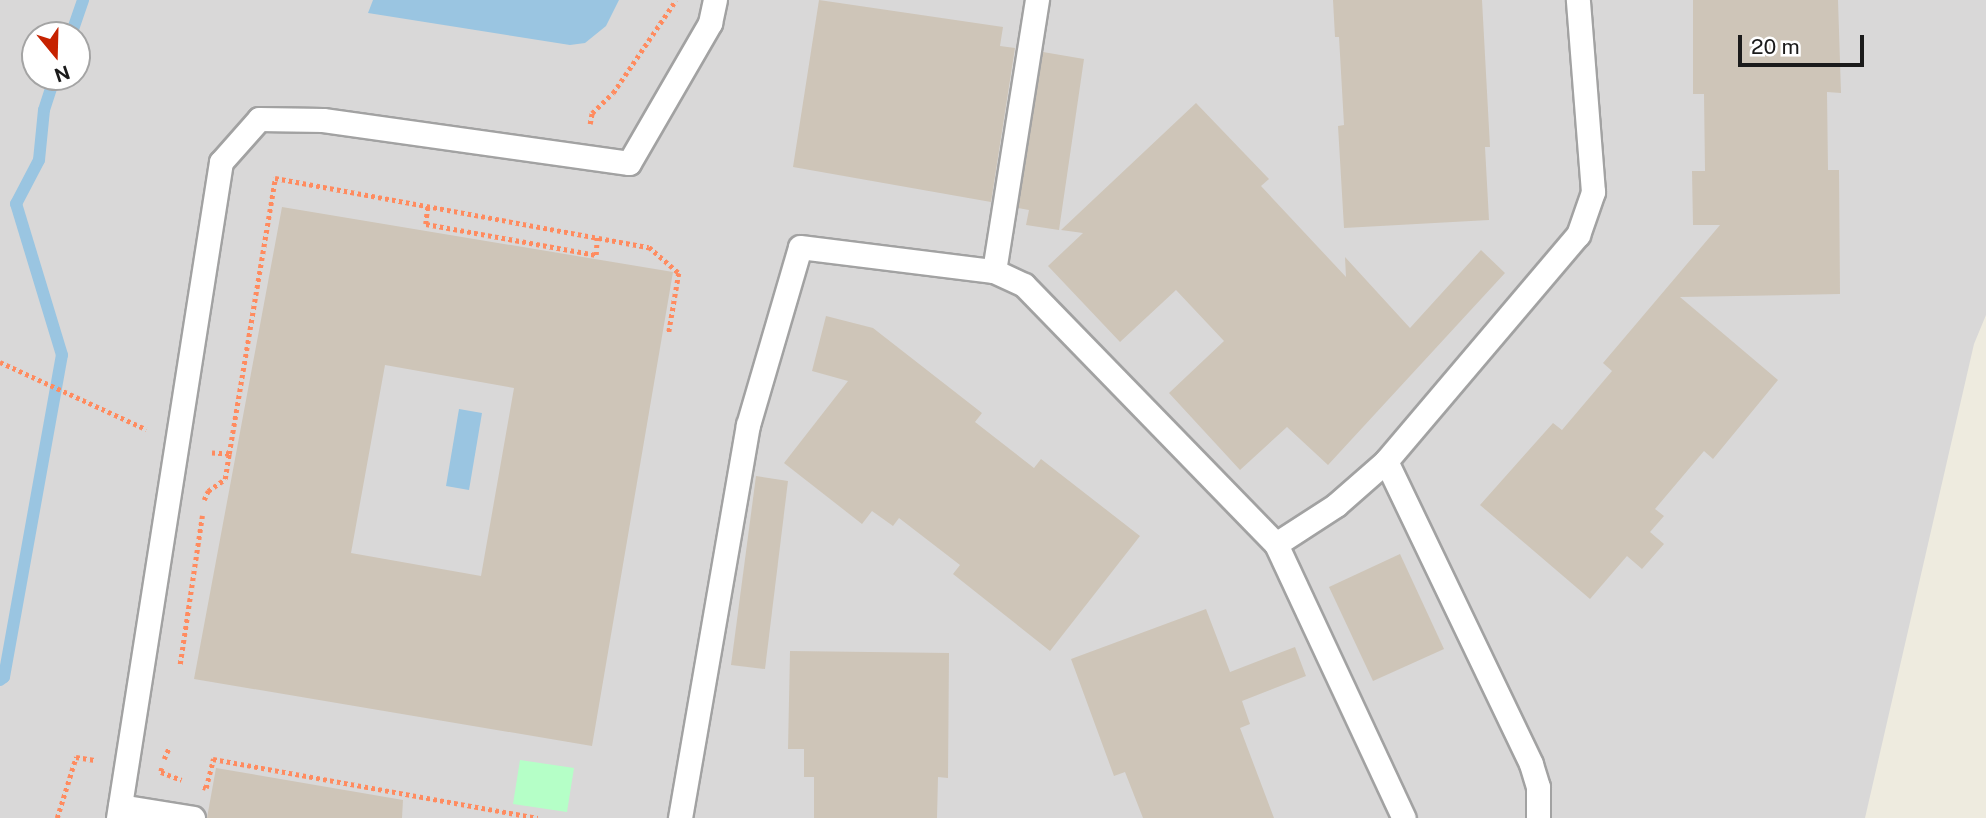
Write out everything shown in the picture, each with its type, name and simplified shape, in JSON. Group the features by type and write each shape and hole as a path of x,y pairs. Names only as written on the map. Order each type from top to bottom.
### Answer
{"lane":[{"path":"193,818 119,812 221,162 259,120 323,120 629,163 710,23 715,0"},
{"path":"994,271 1037,0"},
{"path":"1276,544 1336,505 1387,461 1578,235 1593,192 1578,0"},
{"path":"680,818 748,425 800,247 994,271 1024,285 1276,544 1404,818"},
{"path":"1387,461 1531,764 1538,787 1538,818"}],"path":[{"path":"589,137 592,113 613,93 676,0"},
{"path":"180,664 205,498 208,491 225,480 275,178 649,247 679,273 669,332"},
{"path":"428,207 426,223 596,255 597,237"},
{"path":"0,362 144,428"},
{"path":"212,453 229,454"},
{"path":"169,748 164,755 162,772 206,788 213,759 538,818"},
{"path":"57,818 76,757 98,761"}],"shaded area":[{"path":"0,0 1986,0 1986,315 1974,344 1865,818 0,818"}],"green space":[{"path":"520,760 574,768 567,812 513,804"}],"water":[{"path":"373,0 619,0 606,26 585,43 570,45 368,13"},
{"path":"459,409 482,413 469,490 446,486"}],"building":[{"path":"819,0 1003,27 1000,46 1015,48 991,202 793,167"},
{"path":"1333,0 1482,0 1490,147 1485,147 1489,220 1344,228 1338,126 1344,125 1339,37 1335,37"},
{"path":"1693,0 1838,0 1841,93 1827,92 1828,170 1839,170 1840,294 1680,297 1778,380 1713,459 1704,451 1655,509 1664,516 1650,532 1664,544 1642,569 1627,556 1590,599 1480,505 1553,423 1562,430 1612,371 1603,363 1720,225 1693,225 1692,171 1705,171 1704,94 1693,94"},
{"path":"1043,52 1084,59 1059,230 1026,225 1029,210 1018,208"},
{"path":"1196,103 1269,179 1261,186 1346,277 1345,257 1410,328 1481,250 1505,273 1328,465 1287,427 1240,470 1169,393 1224,341 1176,290 1120,342 1048,266 1083,233 1061,230"},
{"path":"282,207 673,272 592,746 194,679","holes":["385,365 514,388 481,576 351,553"]},
{"path":"826,316 873,328 982,413 975,422 1034,468 1041,459 1140,536 1050,651 953,574 960,565 899,518 893,526 872,511 862,524 784,463 848,381 812,371"},
{"path":"756,476 788,481 765,669 731,665"},
{"path":"1400,554 1444,649 1373,681 1329,587"},
{"path":"1206,609 1230,672 1295,647 1306,676 1242,701 1250,724 1240,728 1274,818 1143,818 1125,772 1114,776 1071,659"},
{"path":"790,651 949,653 948,778 938,777 937,818 814,818 814,777 804,777 804,749 788,749"},
{"path":"216,768 403,800 402,818 207,818"}],"waterway":[{"path":"76,21 83,0"},
{"path":"0,680 4,677 62,355 16,204 39,160 44,110 50,91"}]}
